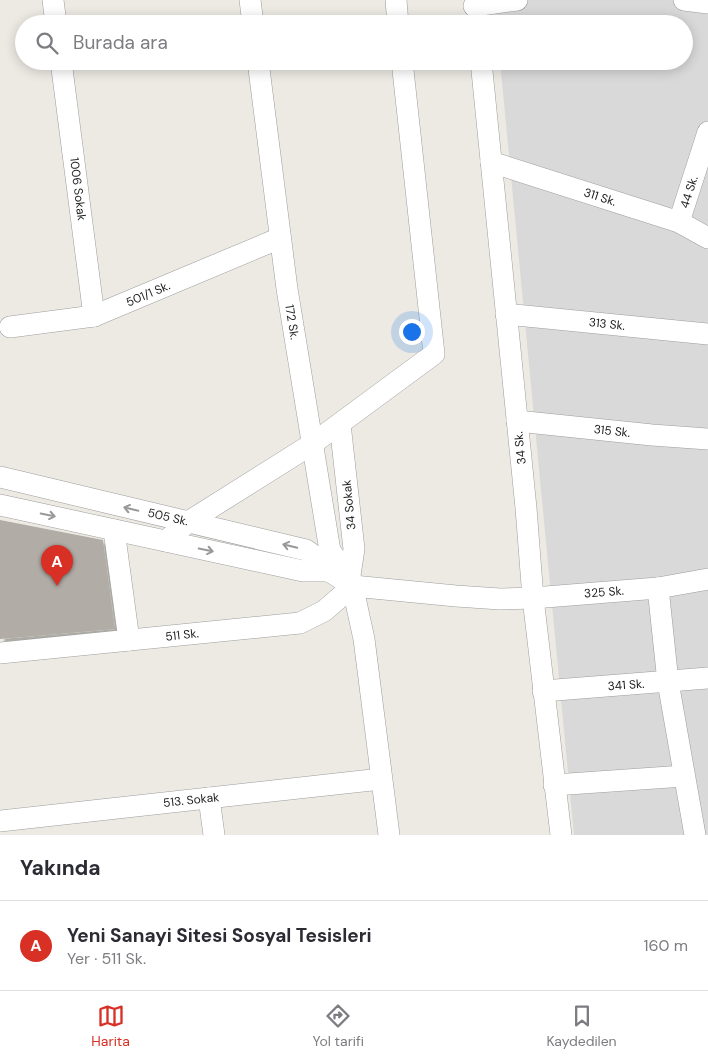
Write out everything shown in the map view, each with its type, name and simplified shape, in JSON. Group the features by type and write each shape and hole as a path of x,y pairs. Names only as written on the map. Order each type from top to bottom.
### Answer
{"street":[{"path":"53,0 55,15"},
{"path":"250,0 252,15"},
{"path":"396,0 397,15"},
{"path":"475,10 517,0"},
{"path":"684,0 708,3"},
{"name":"1006 Sokak","path":"62,70 94,316"},
{"name":"172 Sk.","path":"259,70 287,289 330,551 351,580"},
{"path":"166,541 188,522 312,444 434,354 403,70"},
{"name":"34 Sk.","path":"482,70 526,508 532,598 560,835"},
{"name":"44 Sk.","path":"678,222 708,132"},
{"name":"311 Sk.","path":"491,162 678,222 708,238"},
{"name":"501/1 Sk.","path":"10,327 94,316 280,238"},
{"name":"313 Sk.","path":"506,314 708,334"},
{"name":"315 Sk.","path":"517,421 708,439"},
{"name":"34 Sokak","path":"340,424 354,549 351,580"},
{"name":"505 Sk.","path":"0,477 306,550 320,560 329,572"},
{"name":"505 Sk.","path":"0,505 303,571 329,572 351,580 500,599"},
{"path":"114,530 129,640"},
{"name":"325 Sk.","path":"500,599 658,588 708,579"},
{"path":"351,580 364,638 389,835"},
{"name":"511 Sk.","path":"0,653 300,624 324,611 351,580"},
{"path":"658,588 668,682 695,835"},
{"name":"341 Sk.","path":"544,691 708,678"},
{"path":"554,785 684,776"},
{"name":"513. Sokak","path":"0,821 381,778"},
{"path":"209,798 214,835"}],"shaded area":[{"path":"494,0 708,0 708,835 574,835 501,70 693,70 693,15 495,15"}],"building":[{"path":"0,520 103,540 115,629 0,639"}],"place":[{"name":"Yeni Sanayi Sitesi Sosyal Tesisleri","path":"57,586"}]}
